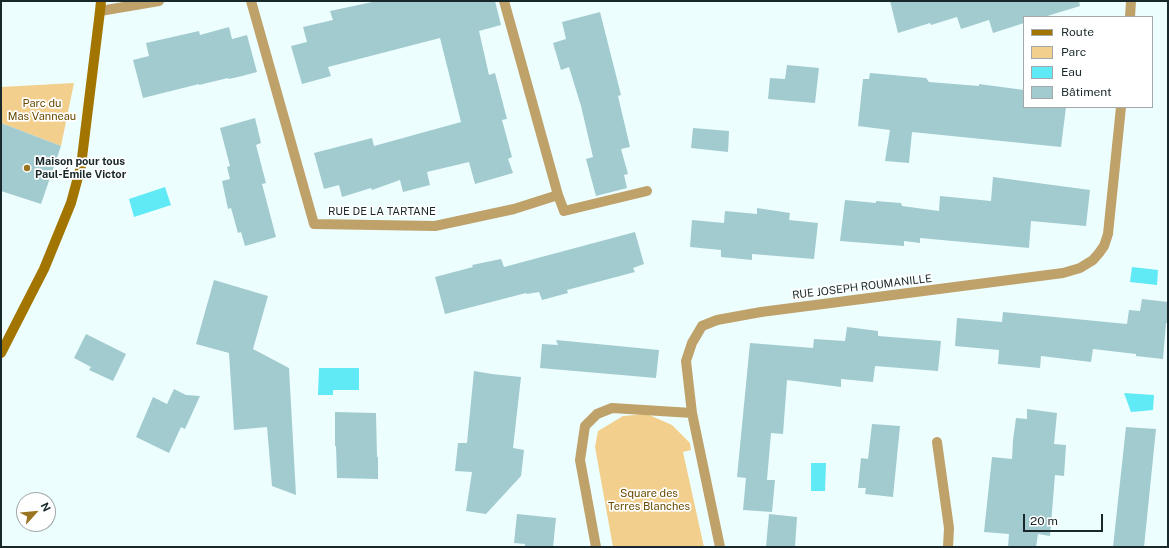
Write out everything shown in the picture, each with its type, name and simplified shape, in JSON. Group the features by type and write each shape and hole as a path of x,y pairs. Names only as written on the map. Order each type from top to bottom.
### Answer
{"street":[{"path":"1,353 44,269 71,203 80,166 100,6 159,1"},
{"name":"RUE DE LA TARTANE","path":"251,1 314,224 435,226 514,209 558,195"},
{"path":"504,1 558,195 564,211 646,191"},
{"path":"1130,16 1131,1"},
{"name":"RUE JOSEPH ROUMANILLE","path":"720,547 692,413 686,361 692,343 702,326 717,320 761,312 1063,273 1080,268 1093,260 1100,253 1108,234 1120,108"},
{"path":"596,547 580,460 585,426 597,414 612,408 692,413"},
{"path":"937,442 949,528 948,547"}],"green space":[{"name":"Parc du Mas Vanneau","path":"74,83 61,146 1,123 1,87"},
{"name":"Square des Terres Blanches","path":"647,414 672,425 690,443 691,450 683,452 704,547 613,547 595,447 598,431 623,416"}],"water":[{"path":"165,187 171,205 134,217 129,199"},
{"path":"1132,267 1158,270 1157,285 1130,282"},
{"path":"319,368 359,368 359,390 333,390 333,395 318,395"},
{"path":"1124,393 1154,395 1153,410 1131,412"},
{"path":"811,463 826,463 825,491 811,491"}],"building":[{"path":"377,1 495,1 501,25 479,31 489,75 495,73 507,119 502,120 512,157 508,159 513,173 475,184 469,162 427,172 430,185 403,192 400,180 372,190 371,188 342,197 339,185 324,189 314,153 372,138 374,146 461,122 440,38 328,67 331,76 302,84 291,46 307,42 303,27 333,20 330,11"},
{"path":"890,1 1079,1 1080,6 1047,16 1023,16 1023,23 993,33 989,20 961,29 957,17 931,25 930,23 898,33"},
{"path":"600,12 621,95 618,96 630,147 621,149 628,174 624,175 627,188 596,196 586,159 593,157 581,106 569,67 561,70 553,43 566,39 562,22"},
{"path":"229,27 232,39 247,35 257,72 143,98 133,60 149,56 146,43 199,31 200,35"},
{"path":"787,65 819,68 815,103 768,99 770,78 785,79"},
{"path":"870,73 926,78 929,82 979,86 979,84 1023,90 1023,108 1066,108 1061,147 912,132 909,163 885,161 890,130 858,126 863,79 869,79"},
{"path":"255,118 261,143 256,145 266,183 262,184 276,237 245,246 241,232 238,233 231,208 228,209 222,181 230,179 227,167 230,166 220,128"},
{"name":"Maison pour tous Paul-Émile Victor","path":"1,123 61,146 41,204 1,191"},
{"path":"693,128 729,131 728,152 691,148"},
{"path":"993,177 1090,190 1086,226 1031,221 1029,248 920,238 920,243 904,241 904,246 840,241 845,200 876,203 876,201 901,203 902,206 939,211 940,196 991,201"},
{"path":"757,208 790,213 789,220 818,223 814,259 752,254 752,260 721,257 721,250 690,247 692,220 724,223 725,211 757,214"},
{"path":"635,232 644,264 633,268 635,272 567,290 568,293 542,300 539,292 526,293 445,314 435,277 473,267 472,265 501,259 504,267"},
{"path":"214,280 268,296 253,349 289,368 296,495 272,486 267,427 234,430 229,353 196,344"},
{"path":"1142,299 1168,302 1168,323 1166,323 1163,359 1093,349 1091,362 1041,356 1040,368 998,364 999,350 955,346 957,318 1002,322 1003,312 1127,324 1129,310 1140,311"},
{"path":"847,327 878,331 878,336 941,341 938,371 875,366 873,382 841,379 841,387 787,380 783,434 771,433 767,480 775,480 772,512 743,510 746,478 737,477 750,343 813,348 814,339 845,341"},
{"path":"86,334 126,354 113,381 89,370 91,367 74,358"},
{"path":"556,340 659,350 656,378 540,368 542,344 558,345"},
{"path":"474,371 521,377 513,448 524,450 521,476 486,514 466,511 472,472 455,471 458,443 467,443"},
{"path":"174,389 186,395 200,396 185,429 181,427 169,453 136,437 153,397 167,404"},
{"path":"1027,409 1057,413 1054,444 1066,445 1064,476 1055,475 1050,536 1038,534 1036,547 1008,547 1009,534 984,532 992,457 1012,459 1016,418 1027,419"},
{"path":"335,412 376,413 378,479 337,478"},
{"path":"872,424 900,426 893,497 865,494 866,488 858,488 861,458 868,459"},
{"path":"1126,427 1156,429 1144,547 1113,547"},
{"path":"517,514 556,518 553,547 525,547 525,544 514,543"},
{"path":"769,514 797,517 795,547 766,547"}],"place":[{"name":"Maison pour tous Paul-Émile Victor","path":"27,168"}]}
